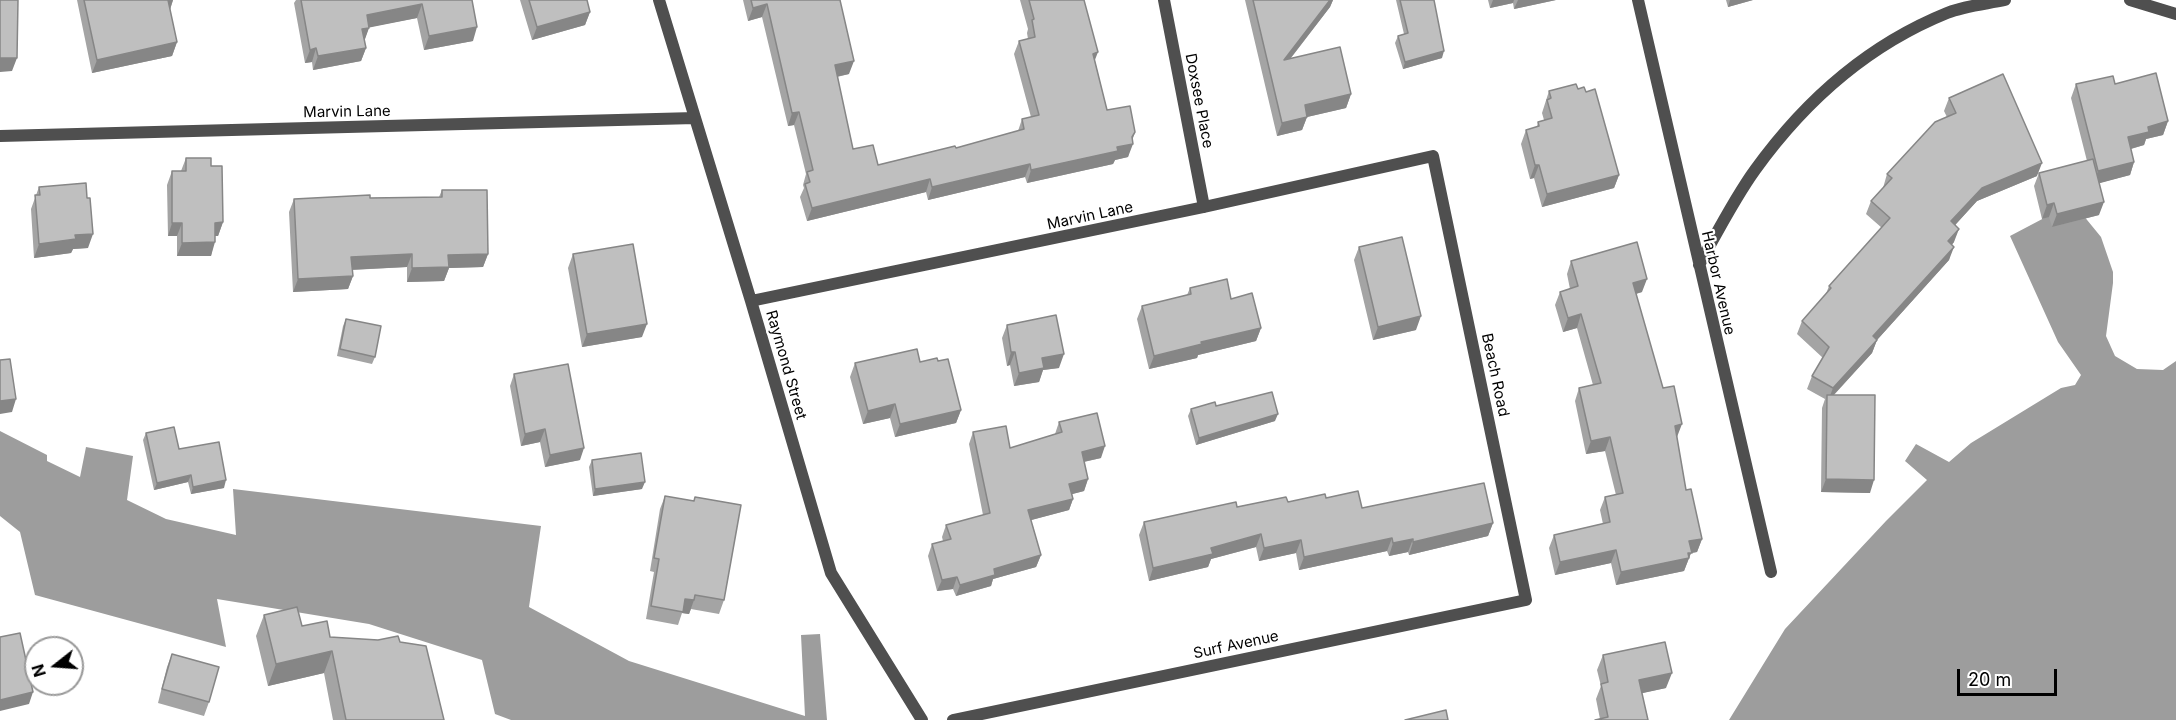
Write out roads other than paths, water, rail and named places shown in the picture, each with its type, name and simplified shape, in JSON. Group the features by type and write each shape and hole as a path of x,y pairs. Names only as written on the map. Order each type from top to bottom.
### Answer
{"street":[{"name":"Raymond Street","path":"659,0 831,573 922,720"},
{"name":"Doxsee Place","path":"1164,0 1204,207"},
{"name":"Harbor Avenue","path":"1638,0 1771,572"},
{"path":"1699,265 1754,171 1806,108 1845,72 1894,38 1949,12 2005,0"},
{"path":"2130,0 2176,14"},
{"name":"Marvin Lane","path":"0,136 695,118"},
{"name":"Marvin Lane","path":"751,301 1204,207 1433,156"},
{"name":"Beach Road","path":"1433,156 1526,600"},
{"name":"Surf Avenue","path":"952,720 1526,600"}]}
